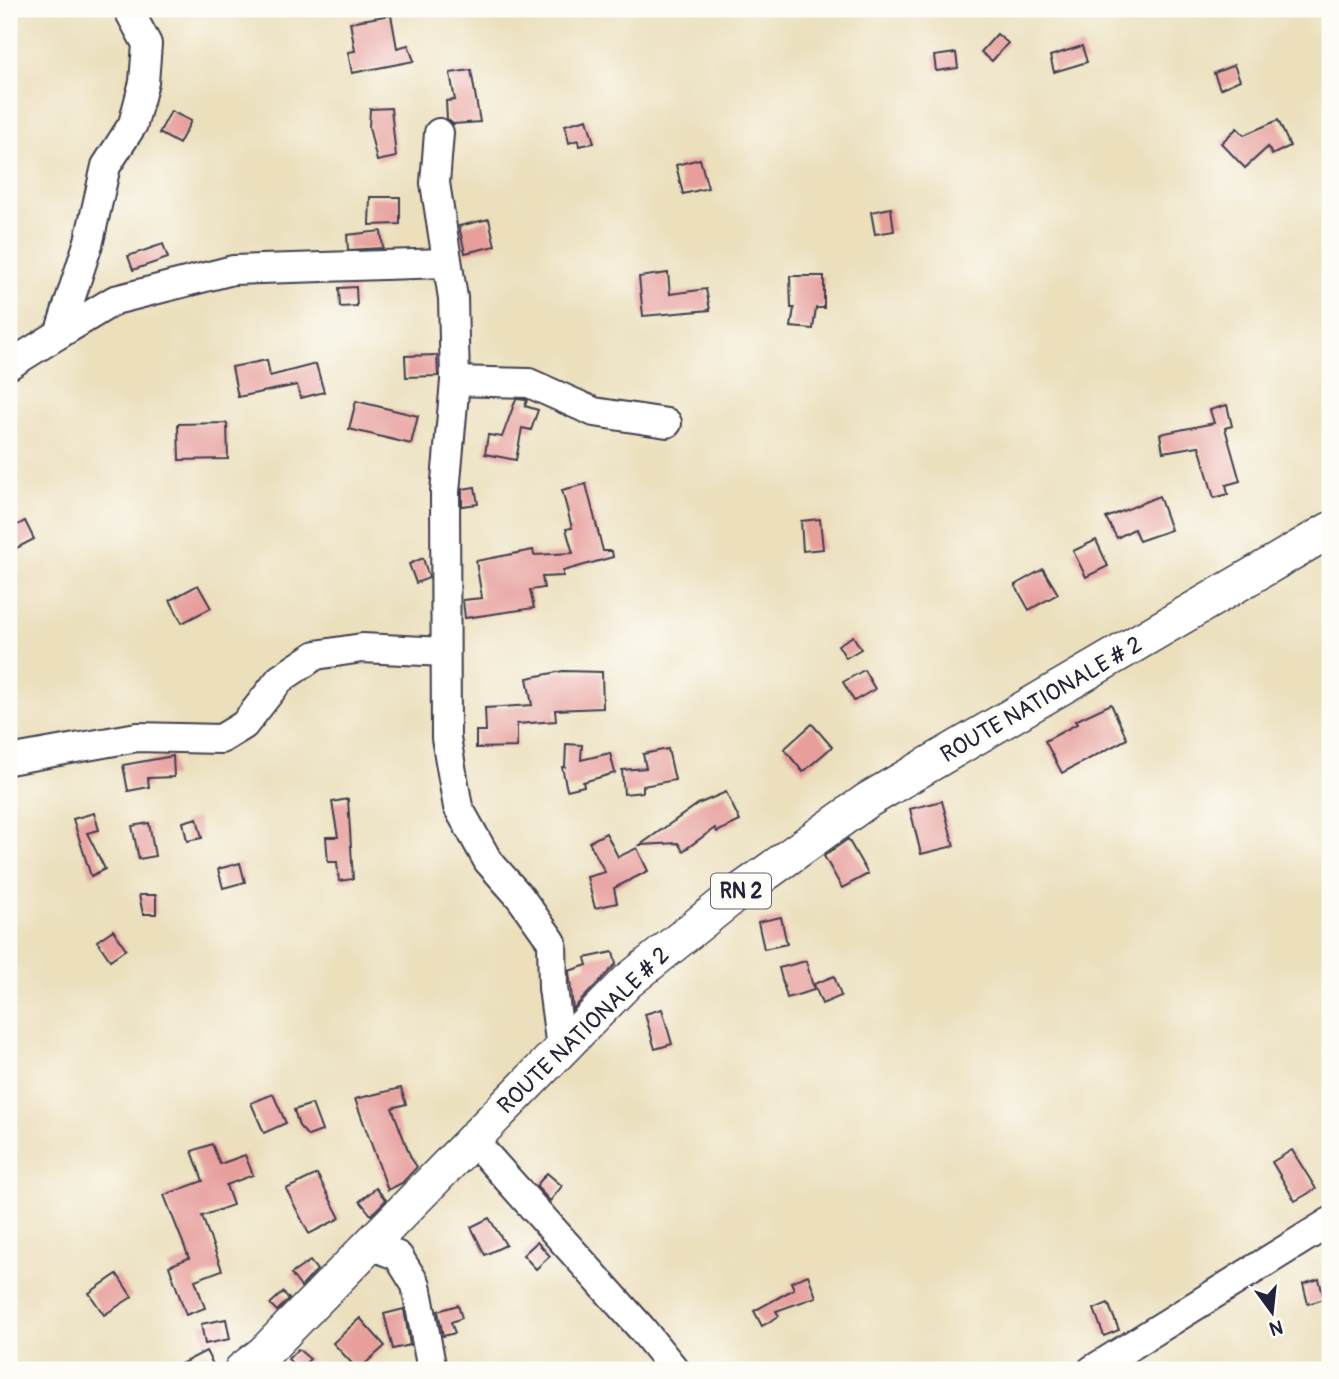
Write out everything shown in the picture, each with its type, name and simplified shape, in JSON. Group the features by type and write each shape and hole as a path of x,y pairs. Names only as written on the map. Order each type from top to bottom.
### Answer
{"main road":[{"name":"ROUTE NATIONALE # 2","path":"242,1370 264,1353 471,1138 628,981 732,898 868,800 1330,530"}],"street":[{"path":"59,334 89,241 106,166 133,124 144,82 147,44 128,9"},
{"path":"439,133 435,183 445,262 453,298 455,381 445,492 446,738 458,807 488,861 520,897 552,942 561,1048"},
{"path":"9,365 116,300 233,270 445,262"},
{"path":"455,381 529,383 594,412 667,423"},
{"path":"9,760 138,737 221,739 244,724 280,679 316,654 362,648 445,652"},
{"path":"471,1138 641,1328 675,1370"},
{"path":"1092,1370 1330,1222"},
{"path":"368,1244 398,1256 416,1285 432,1370"}],"building":[{"path":"391,15 397,48 408,45 414,61 352,73 348,52 355,51 350,22"},
{"path":"997,34 1008,43 992,61 981,52"},
{"path":"1082,46 1087,62 1054,72 1050,56"},
{"path":"956,53 958,68 936,71 934,56"},
{"path":"1234,65 1240,80 1220,89 1214,73"},
{"path":"471,70 480,122 453,124 447,119 446,101 455,100 450,73"},
{"path":"391,108 396,157 377,161 369,127 370,109"},
{"path":"171,111 191,121 179,144 159,133"},
{"path":"587,119 594,143 579,146 578,140 569,143 565,125"},
{"path":"1278,120 1290,146 1272,155 1268,147 1245,168 1221,143 1237,128 1244,135"},
{"path":"700,159 708,188 683,194 676,165"},
{"path":"370,197 400,197 400,224 369,225"},
{"path":"891,208 894,231 875,234 871,212"},
{"path":"489,219 495,246 465,253 459,226"},
{"path":"381,231 383,248 348,250 347,235"},
{"path":"163,244 168,258 133,270 128,256"},
{"path":"668,273 670,294 706,289 710,310 643,316 639,277"},
{"path":"790,276 824,276 824,308 816,308 813,329 791,327 794,308 791,308"},
{"path":"356,287 357,306 340,307 339,288"},
{"path":"437,355 438,376 406,377 405,356"},
{"path":"267,360 270,376 316,364 324,392 301,398 297,385 238,397 232,367"},
{"path":"516,399 527,400 525,406 538,410 531,430 522,428 516,460 485,454 488,435 502,437"},
{"path":"356,401 418,416 411,444 349,429"},
{"path":"1227,405 1232,426 1225,428 1240,481 1226,485 1228,494 1214,498 1199,446 1163,452 1160,434 1214,423 1210,410"},
{"path":"227,423 228,459 179,460 178,424"},
{"path":"586,484 603,551 612,551 613,557 563,571 563,576 542,577 544,588 530,590 534,608 465,618 463,600 482,598 476,561 533,550 534,555 573,553 566,529 572,528 562,490"},
{"path":"475,487 478,504 462,506 462,489"},
{"path":"1159,496 1171,530 1139,541 1134,529 1117,538 1106,518"},
{"path":"820,519 823,549 803,551 801,521"},
{"path":"25,521 34,539 13,550 9,542 9,530"},
{"path":"1096,540 1108,566 1086,577 1073,551"},
{"path":"423,558 429,578 416,583 409,564"},
{"path":"1043,569 1058,594 1029,610 1015,585"},
{"path":"198,585 211,608 182,623 170,600"},
{"path":"853,636 861,649 846,658 838,645"},
{"path":"864,670 875,689 854,701 843,682"},
{"path":"563,671 602,672 603,708 555,710 556,721 517,724 517,747 476,748 476,731 486,731 485,708 532,705 527,678"},
{"path":"1111,704 1127,739 1062,773 1045,741 1077,724 1075,721"},
{"path":"812,724 832,747 803,772 784,749"},
{"path":"566,744 582,745 581,760 610,753 615,773 583,782 584,786 567,790 562,767 565,767"},
{"path":"668,749 675,780 643,786 643,792 624,794 622,770 646,768 643,754"},
{"path":"173,756 174,777 148,778 149,787 128,791 123,765"},
{"path":"726,792 740,821 717,832 715,828 683,851 678,843 640,845 698,804"},
{"path":"348,799 353,879 339,881 337,862 328,862 326,837 338,837 332,802"},
{"path":"942,801 954,846 921,854 910,809"},
{"path":"94,813 99,830 87,833 105,869 91,876 73,819"},
{"path":"197,818 202,838 187,841 183,822"},
{"path":"149,823 155,856 139,859 132,826"},
{"path":"606,833 618,857 637,848 648,871 614,888 617,903 595,908 587,877 605,872 589,842"},
{"path":"848,839 868,874 842,888 824,856"},
{"path":"240,863 245,882 223,888 218,869"},
{"path":"139,895 156,895 156,914 143,914"},
{"path":"781,917 787,944 764,949 758,922"},
{"path":"113,930 126,949 110,960 97,941"},
{"path":"613,952 616,964 573,1009 569,971 587,965 585,958"},
{"path":"806,961 814,990 787,998 779,968"},
{"path":"834,976 841,996 822,1004 814,984"},
{"path":"662,1009 672,1044 655,1049 645,1014"},
{"path":"401,1088 406,1104 392,1108 417,1167 402,1183 388,1190 355,1099"},
{"path":"273,1094 286,1123 264,1133 251,1103"},
{"path":"312,1104 322,1131 308,1136 299,1126 294,1110"},
{"path":"212,1144 220,1164 245,1155 253,1175 226,1185 233,1205 202,1216 222,1270 195,1280 205,1308 186,1315 169,1266 189,1258 164,1195 203,1181 192,1151"},
{"path":"1292,1150 1316,1189 1295,1201 1272,1162"},
{"path":"547,1173 562,1186 550,1201 536,1186"},
{"path":"317,1174 340,1218 309,1234 286,1189"},
{"path":"376,1188 386,1200 371,1215 360,1201"},
{"path":"489,1218 506,1245 485,1255 471,1227"},
{"path":"537,1242 550,1256 536,1269 523,1255"},
{"path":"310,1261 317,1270 301,1287 291,1274"},
{"path":"117,1274 132,1297 104,1315 89,1293"},
{"path":"808,1275 816,1297 776,1311 779,1316 762,1326 754,1311 794,1289 791,1282"},
{"path":"1319,1279 1324,1299 1308,1304 1303,1284"},
{"path":"283,1292 289,1299 277,1311 270,1304"},
{"path":"1108,1303 1119,1330 1104,1336 1094,1309"},
{"path":"458,1305 462,1318 451,1322 455,1333 443,1336 438,1311"},
{"path":"404,1309 410,1345 393,1349 384,1314"},
{"path":"360,1318 385,1346 358,1370 333,1343"},
{"path":"226,1319 230,1339 205,1344 201,1324"},
{"path":"298,1349 310,1359 299,1370 288,1359"},
{"path":"206,1351 216,1370 169,1370"}]}
